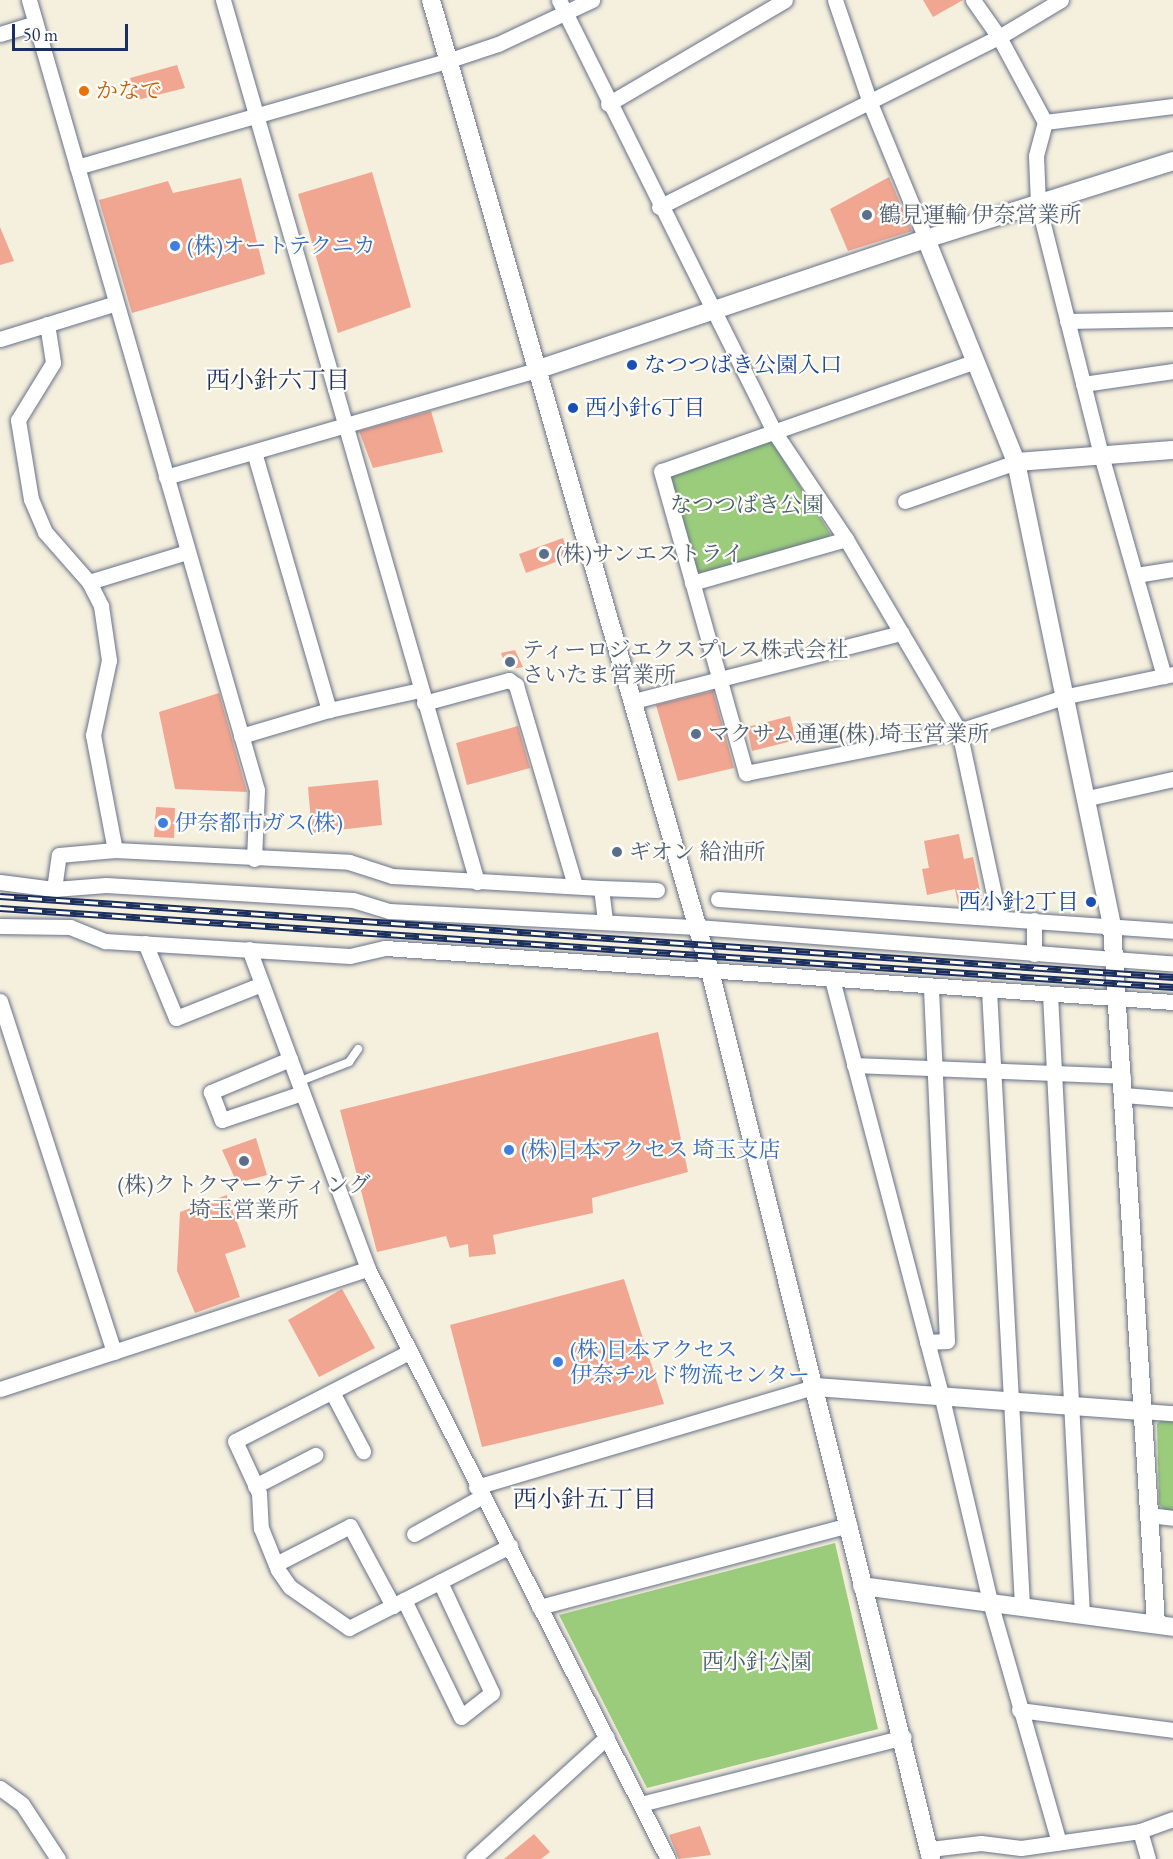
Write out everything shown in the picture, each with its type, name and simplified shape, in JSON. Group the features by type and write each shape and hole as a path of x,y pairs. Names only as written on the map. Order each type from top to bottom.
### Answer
{"street":[{"path":"28,0 256,790 254,859"},
{"path":"431,0 539,369 710,971 862,1586 904,1737 931,1854 981,1843 1021,1848 1140,1831 1173,1819"},
{"path":"559,0 659,207 773,430 846,539 959,731 999,917"},
{"path":"77,167 447,61 565,16 592,0"},
{"path":"608,104 784,0"},
{"path":"835,0 870,103 973,362 1016,462 1088,798 1112,926 1149,1515 1164,1626 862,1586"},
{"path":"973,0 999,37 1045,122 1036,156 1038,204 1101,455 1136,575 1169,675 1067,696 959,731 746,773 661,471 973,362"},
{"path":"659,207 999,37 1060,0"},
{"path":"227,1 256,114 477,882"},
{"path":"0,34 35,23"},
{"path":"1045,122 1173,106"},
{"path":"166,477 539,369 711,309 1173,161"},
{"path":"0,339 117,303"},
{"path":"1067,321 1173,319"},
{"path":"47,324 53,363 18,420 31,499 45,532 89,582 100,606 109,660 93,735 115,850"},
{"path":"1083,384 1173,371"},
{"path":"905,501 1016,462 1173,450"},
{"path":"254,452 329,710"},
{"path":"692,583 846,539"},
{"path":"89,582 187,552"},
{"path":"1136,575 1173,569"},
{"path":"634,701 901,633"},
{"path":"241,736 329,710 422,697 509,680 516,685 575,885"},
{"path":"1088,798 1173,779"},
{"path":"54,889 59,855 115,850 254,859 349,862 392,876 657,890"},
{"path":"0,882 54,889 106,885 353,900 389,911 697,927 1173,964"},
{"path":"601,888 605,921"},
{"path":"718,899 1173,931"},
{"path":"1034,920 1034,954"},
{"path":"0,926 70,927 105,941 350,956 385,948 1173,1002"},
{"path":"145,943 176,1018 262,984"},
{"path":"249,949 368,1269 478,1492 510,1546 669,1859"},
{"path":"832,979 941,1394 990,1602 1019,1710 1059,1842"},
{"path":"927,1342 947,1341 931,986"},
{"path":"989,990 1022,1606"},
{"path":"1050,994 1082,1614"},
{"path":"0,1001 114,1352"},
{"path":"290,1059 211,1092 222,1120 300,1087"},
{"path":"854,1065 1123,1076"},
{"path":"1124,1095 1173,1099"},
{"path":"0,1389 368,1269"},
{"path":"409,1352 235,1441 255,1486 261,1527 276,1564 290,1587 349,1628 510,1546"},
{"path":"414,1534 478,1492 814,1388 941,1394 1173,1413"},
{"path":"332,1392 363,1451"},
{"path":"255,1486 315,1455"},
{"path":"1149,1515 1173,1518"},
{"path":"276,1564 350,1526 398,1603 461,1717 492,1693 440,1582"},
{"path":"539,1607 849,1526"},
{"path":"1019,1710 1173,1730"},
{"path":"474,1859 607,1737"},
{"path":"641,1804 904,1737"},
{"path":"0,1788 22,1804 58,1859"},
{"path":"1140,1831 1148,1859"}],"lane":[{"path":"300,1087 349,1062 358,1049"}],"green space":[{"name":"なつつばき公園","path":"767,441 772,442 830,533 829,540 703,575 695,569 669,479 673,471"},
{"path":"1162,1419 1173,1420 1173,1511 1164,1510 1159,1504 1157,1424"},
{"name":"西小針公園","path":"835,1543 878,1729 647,1788 559,1615"}],"building":[{"path":"923,0 963,0 933,17"},
{"path":"177,65 185,88 137,100 130,78"},
{"path":"372,172 411,307 338,333 298,194"},
{"path":"889,177 912,231 848,251 830,209"},
{"path":"241,178 265,274 132,313 99,200 168,181 173,193"},
{"path":"0,227 14,261 0,265"},
{"path":"431,411 443,452 373,468 359,431"},
{"path":"563,538 569,557 526,573 519,554"},
{"path":"515,650 523,667 507,670 501,653"},
{"path":"713,691 734,768 678,781 656,705"},
{"path":"219,693 247,792 175,789 159,712"},
{"path":"790,716 796,740 752,751 747,727"},
{"path":"518,726 530,768 467,785 456,743"},
{"path":"378,780 382,825 312,833 308,787"},
{"path":"156,807 175,808 174,838 154,837"},
{"path":"959,834 964,859 973,857 982,900 958,904 955,889 927,895 922,869 929,868 924,841"},
{"path":"658,1032 688,1172 592,1198 593,1213 493,1235 496,1254 469,1257 468,1244 450,1248 446,1236 377,1252 340,1110"},
{"path":"256,1138 267,1175 237,1183 222,1150"},
{"path":"227,1195 246,1247 225,1254 240,1297 195,1313 177,1271 180,1212"},
{"path":"624,1279 664,1404 482,1447 450,1325"},
{"path":"342,1289 375,1348 319,1377 288,1320"},
{"path":"700,1826 711,1855 679,1859 669,1835"},
{"path":"534,1834 550,1852 541,1859 504,1859"}],"railway":[{"path":"0,896 1173,977"},
{"path":"0,908 1173,987"}],"place":[{"name":"かなで","path":"84,91"},
{"name":"鶴見運輸 伊奈営業所","path":"867,215"},
{"name":"(株)オートテクニカ","path":"175,246"},
{"name":"なつつばき公園入口","path":"632,365"},
{"name":"西小針6丁目","path":"573,408"},
{"name":"(株)サンエストライ","path":"544,554"},
{"name":"ティーロジエクスプレス株式会社 さいたま営業所","path":"510,662"},
{"name":"マクサム通運(株) 埼玉営業所","path":"696,734"},
{"name":"伊奈都市ガス(株)","path":"163,823"},
{"name":"ギオン 給油所","path":"617,852"},
{"name":"西小針2丁目","path":"1091,902"},
{"name":"(株)日本アクセス 埼玉支店","path":"509,1150"},
{"name":"(株)クトクマーケティング 埼玉営業所","path":"244,1161"},
{"name":"(株)日本アクセス 伊奈チルド物流センター","path":"558,1362"}],"district":[{"name":"西小針六丁目","path":"278,380"},
{"name":"西小針五丁目","path":"585,1499"}]}
